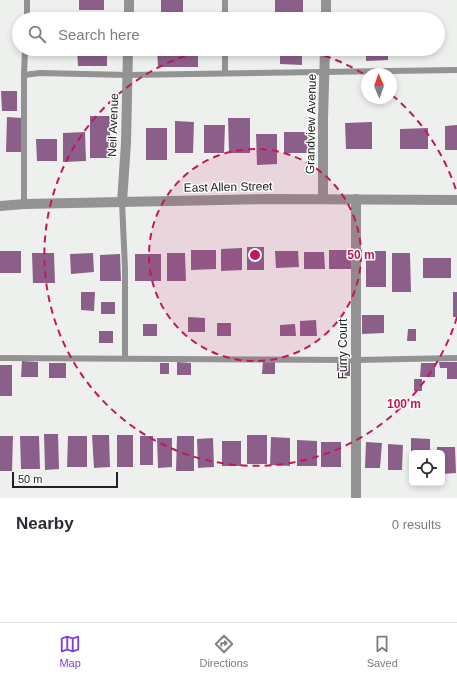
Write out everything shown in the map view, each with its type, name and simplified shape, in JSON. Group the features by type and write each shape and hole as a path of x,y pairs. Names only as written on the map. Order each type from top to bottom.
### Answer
{"street":[{"path":"129,0 129,12"},
{"path":"326,0 326,12"},
{"name":"Neil Avenue","path":"122,202 126,143 128,56"},
{"name":"Grandview Avenue","path":"323,199 325,56"},
{"name":"East Allen Street","path":"0,206 24,204 260,199 457,200"},
{"name":"Furry Court","path":"356,199 356,498"}],"lane":[{"path":"27,12 28,0"},
{"path":"225,0 225,12"},
{"path":"24,204 24,75 25,56"},
{"path":"225,56 225,73"},
{"path":"24,75 128,75 457,70"},
{"path":"122,202 125,268 125,358"},
{"path":"0,358 356,360 457,358"}],"building":[{"path":"79,0 104,0 104,10 79,10"},
{"path":"161,0 183,0 183,12 161,12"},
{"path":"275,0 303,0 303,12 275,12"},
{"path":"77,56 107,56 107,66 78,66"},
{"path":"157,56 198,56 198,67 158,67"},
{"path":"280,56 302,56 302,65 280,64"},
{"path":"366,56 388,56 388,60 366,61"},
{"path":"1,91 17,91 17,111 2,111"},
{"path":"90,116 110,116 110,158 90,158"},
{"path":"7,117 22,118 21,152 6,152"},
{"path":"228,118 250,118 250,153 229,153"},
{"path":"175,121 194,122 193,153 175,153"},
{"path":"372,122 372,149 346,149 345,123"},
{"path":"204,125 225,125 224,153 204,153"},
{"path":"457,125 457,150 445,150 445,126"},
{"path":"146,128 167,128 167,160 146,160"},
{"path":"428,128 428,149 400,149 400,129"},
{"path":"85,132 86,161 63,162 63,133"},
{"path":"284,132 309,132 309,153 284,153"},
{"path":"256,134 277,134 277,164 257,165"},
{"path":"36,139 57,139 57,161 37,161"},
{"path":"247,247 264,247 264,270 247,270"},
{"path":"242,248 242,270 221,271 221,249"},
{"path":"191,250 216,250 216,269 191,270"},
{"path":"329,250 351,250 351,269 329,269"},
{"path":"0,251 21,251 21,273 0,273"},
{"path":"275,251 298,251 299,267 276,268"},
{"path":"366,251 386,251 386,287 366,287"},
{"path":"304,252 324,252 325,269 304,269"},
{"path":"32,253 54,253 55,283 33,283"},
{"path":"93,253 94,272 71,274 70,254"},
{"path":"167,253 185,253 186,281 167,281"},
{"path":"392,253 410,253 411,292 392,292"},
{"path":"120,254 121,281 100,281 100,255"},
{"path":"135,254 161,254 161,281 135,281"},
{"path":"423,258 451,258 451,278 423,278"},
{"path":"81,292 95,292 94,311 81,310"},
{"path":"453,292 457,292 457,317 453,317"},
{"path":"101,302 115,302 115,314 101,314"},
{"path":"362,315 384,315 384,333 362,334"},
{"path":"188,317 205,318 205,332 188,332"},
{"path":"316,320 317,336 300,336 300,321"},
{"path":"217,323 231,323 231,336 217,336"},
{"path":"143,324 157,324 157,336 143,336"},
{"path":"295,324 296,336 280,336 280,325"},
{"path":"408,329 416,329 416,341 407,341"},
{"path":"99,331 113,331 113,343 99,343"},
{"path":"263,360 275,360 275,374 262,374"},
{"path":"22,361 38,362 38,377 21,377"},
{"path":"177,362 191,363 191,375 177,375"},
{"path":"337,362 350,362 350,376 337,376"},
{"path":"439,362 457,362 457,379 447,379 447,368 440,368"},
{"path":"49,363 66,363 66,378 49,378"},
{"path":"160,363 169,363 169,374 160,374"},
{"path":"421,363 435,363 435,377 420,377"},
{"path":"0,365 12,365 12,396 0,396"},
{"path":"414,379 422,379 422,391 414,391"},
{"path":"44,434 58,434 59,469 45,470"},
{"path":"92,435 109,435 110,467 94,468"},
{"path":"117,435 133,435 133,467 117,467"},
{"path":"247,435 267,435 267,464 247,464"},
{"path":"0,436 13,436 12,471 0,471"},
{"path":"20,436 39,436 40,469 21,469"},
{"path":"68,436 87,436 87,467 67,467"},
{"path":"140,436 153,436 153,465 140,465"},
{"path":"177,436 194,436 194,471 176,471"},
{"path":"271,437 290,438 290,466 270,465"},
{"path":"157,438 172,438 172,467 158,468"},
{"path":"213,438 214,467 198,468 197,439"},
{"path":"411,438 430,439 430,450 411,450"},
{"path":"297,440 317,441 317,466 297,466"},
{"path":"222,441 241,441 241,466 222,466"},
{"path":"321,442 341,442 341,467 321,467"},
{"path":"366,442 382,443 380,468 365,468"},
{"path":"388,444 403,445 402,470 388,470"},
{"path":"437,447 455,447 456,473 445,474 445,450 437,450"}]}
